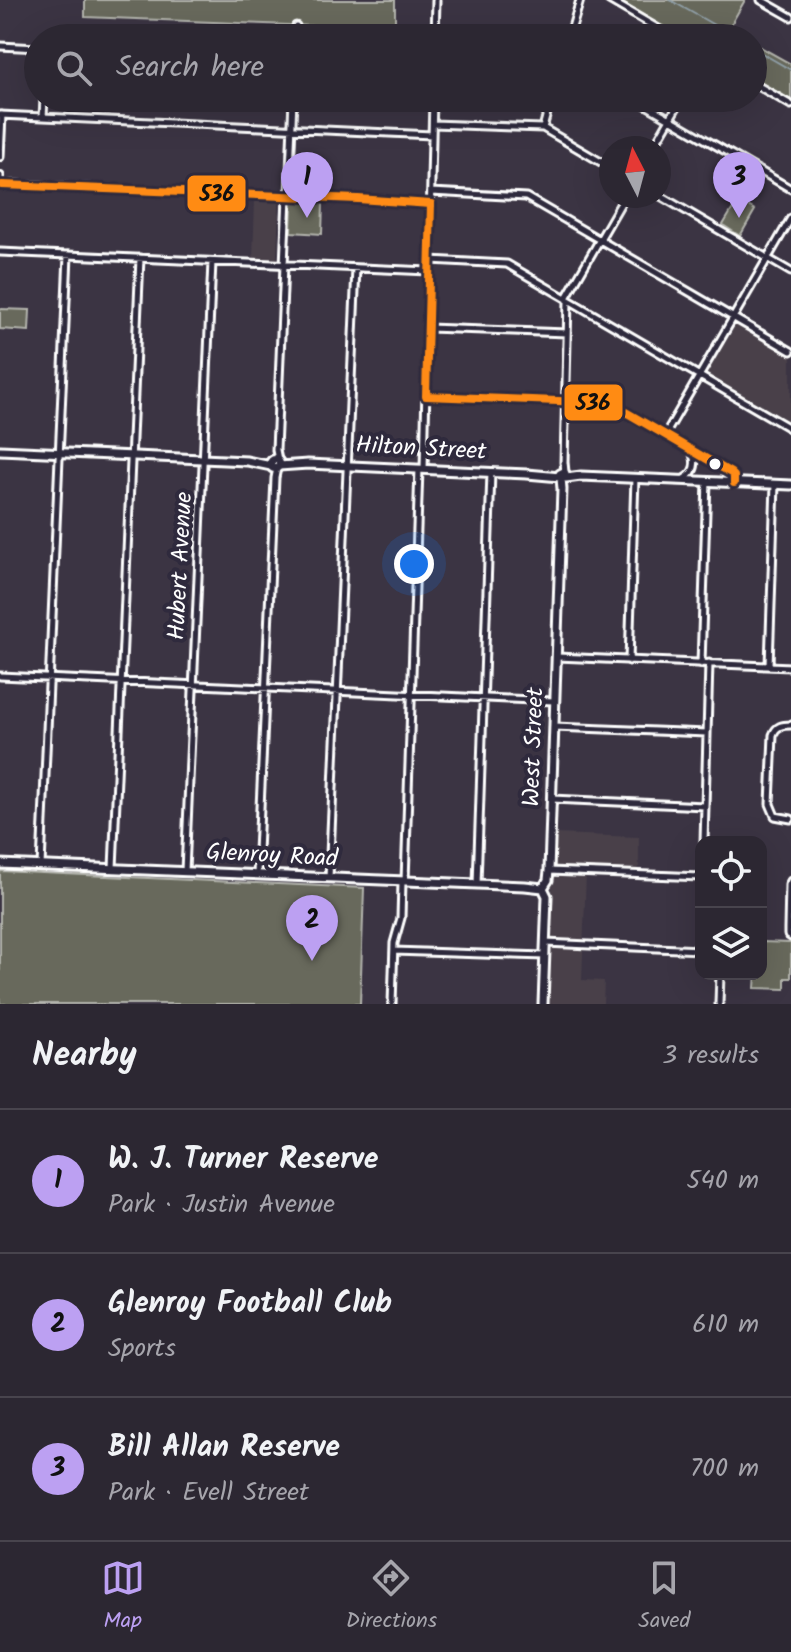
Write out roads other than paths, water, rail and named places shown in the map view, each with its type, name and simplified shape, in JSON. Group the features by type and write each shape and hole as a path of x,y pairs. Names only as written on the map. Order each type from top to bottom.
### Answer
{"street":[{"path":"435,24 436,0"},
{"path":"573,24 580,0"},
{"path":"609,0 650,24"},
{"path":"761,0 791,17"},
{"path":"0,46 24,47"},
{"path":"767,91 791,105"},
{"path":"43,112 43,117"},
{"path":"257,875 293,112"},
{"path":"392,1004 394,943 401,922 404,882 426,396 433,112"},
{"path":"543,128 547,112"},
{"path":"658,112 791,189"},
{"path":"660,136 674,112"},
{"path":"0,157 1,115 432,135"},
{"path":"433,124 543,128 599,161"},
{"path":"1,181 12,184 431,204"},
{"path":"431,192 523,196 791,351"},
{"path":"671,202 791,272"},
{"name":"West Street","path":"543,1004 547,896 543,888 549,871 556,701 567,299 618,208"},
{"path":"665,435 791,218"},
{"path":"0,252 429,271"},
{"path":"41,866 68,255"},
{"path":"113,869 140,258"},
{"path":"430,260 503,263 791,429"},
{"name":"Hubert Avenue","path":"185,872 212,262"},
{"path":"329,879 356,268"},
{"path":"428,328 567,333"},
{"path":"426,396 610,403 731,473 734,483"},
{"path":"682,480 695,466 691,449"},
{"name":"Hilton Street","path":"1,450 791,485"},
{"path":"477,884 491,472"},
{"path":"629,661 635,478"},
{"path":"701,664 707,481"},
{"path":"769,665 775,484"},
{"path":"557,657 791,667"},
{"path":"704,836 709,663"},
{"path":"0,676 556,701"},
{"path":"791,725 777,728 773,735 770,804 775,816 791,819"},
{"path":"554,727 707,733"},
{"path":"552,799 705,806"},
{"name":"Glenroy Road","path":"0,864 543,888"},
{"path":"549,871 695,877"},
{"path":"791,881 788,929 791,937"},
{"path":"545,943 695,950"},
{"path":"394,951 545,956"},
{"path":"719,1004 720,980"}],"waterway":[{"path":"670,0 712,24"},
{"path":"767,56 791,70"}],"place":[{"name":"W. J. Turner Reserve","path":"307,218"},
{"name":"Bill Allan Reserve","path":"739,218"},
{"name":"Glenroy Football Club","path":"312,961"}]}
